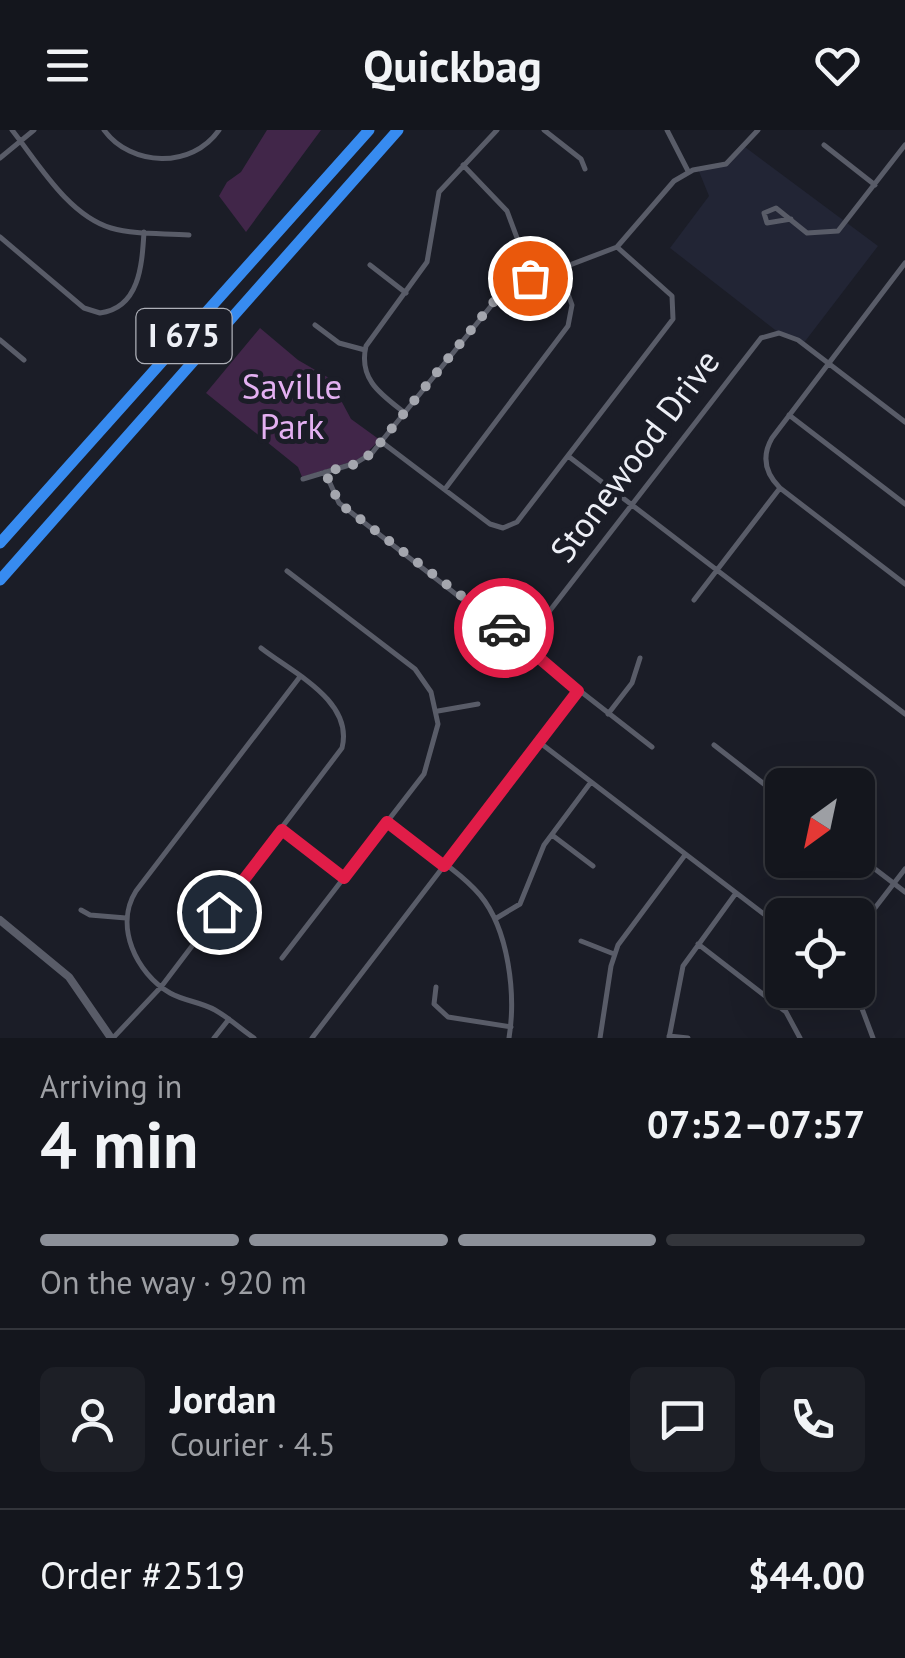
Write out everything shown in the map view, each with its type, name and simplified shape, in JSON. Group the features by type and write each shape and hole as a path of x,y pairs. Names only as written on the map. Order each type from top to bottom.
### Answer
{"highway":[{"name":"I 675","path":"0,543 369,130"},
{"name":"I 675","path":"0,580 401,130"}],"main road":[{"path":"0,920 69,977 112,1038"}],"street":[{"path":"12,130 84,214 111,228 189,235"},
{"path":"0,158 34,130"},
{"path":"104,130 127,152 152,159 200,147 219,130"},
{"path":"406,413 370,382 365,350 427,262 436,198 496,130"},
{"path":"544,130 582,159 586,169"},
{"path":"667,130 689,172"},
{"path":"302,479 361,461 382,442 496,299 532,278 617,247 670,185 689,172 726,164 758,130"},
{"path":"791,220 766,223 764,213 776,208 791,220 807,234 826,236 838,231 905,144"},
{"path":"824,145 875,184"},
{"path":"463,165 507,211 532,278"},
{"path":"0,237 84,308 100,313 114,310 138,284 144,232"},
{"path":"382,442 494,526 506,528 517,522 673,319 673,300 617,247"},
{"path":"905,263 772,438 765,456 768,473 780,488 905,584"},
{"path":"370,265 406,293"},
{"path":"444,489 568,326 572,305 560,268"},
{"path":"315,325 339,343 365,350"},
{"name":"Stonewood Drive","path":"524,644 753,344 780,333 804,344 828,364"},
{"path":"0,340 24,360"},
{"path":"828,364 905,422"},
{"path":"789,415 905,504"},
{"path":"568,456 905,714"},
{"path":"325,472 339,503 652,747"},
{"path":"694,600 780,488"},
{"path":"282,958 430,763 438,711 424,680 411,665 288,571"},
{"path":"112,1038 162,987 340,753 343,723 333,704 261,648"},
{"path":"608,714 632,683 640,658"},
{"path":"254,1038 229,1019 162,987 133,949 126,918 136,891 300,678"},
{"path":"312,1038 578,691"},
{"path":"438,711 478,704"},
{"path":"539,742 765,915"},
{"path":"714,745 765,785"},
{"path":"495,919 516,908 524,898 536,860 551,834 592,782"},
{"path":"387,822 479,894 495,919 512,996 509,1038"},
{"path":"282,830 344,878"},
{"path":"551,834 593,866"},
{"path":"600,1038 614,954 686,854"},
{"path":"875,869 905,892"},
{"path":"875,908 905,869"},
{"path":"688,1038 669,1037 680,973 736,893"},
{"path":"81,910 90,916 126,918"},
{"path":"581,941 614,954"},
{"path":"698,944 786,1012 800,1038"},
{"path":"436,988 433,1001 444,1015 511,1027"},
{"path":"861,1008 873,1038"},
{"path":"214,1038 229,1019"}],"shaded area":[{"path":"745,147 878,246 803,344 779,333 670,248 709,196 698,169 726,164"}],"green space":[{"path":"267,130 321,130 246,232 219,196 227,182 241,172"},
{"name":"Saville Park","path":"260,328 298,360 329,378 351,419 380,440 360,459 302,477 298,467 206,393"}],"way so far":[{"path":"504,628 339,503 325,472 356,464 372,453 496,299 508,288 530,278"}],"route":[{"path":"219,912 282,830 344,878 387,822 444,866 578,691 504,628"}]}
